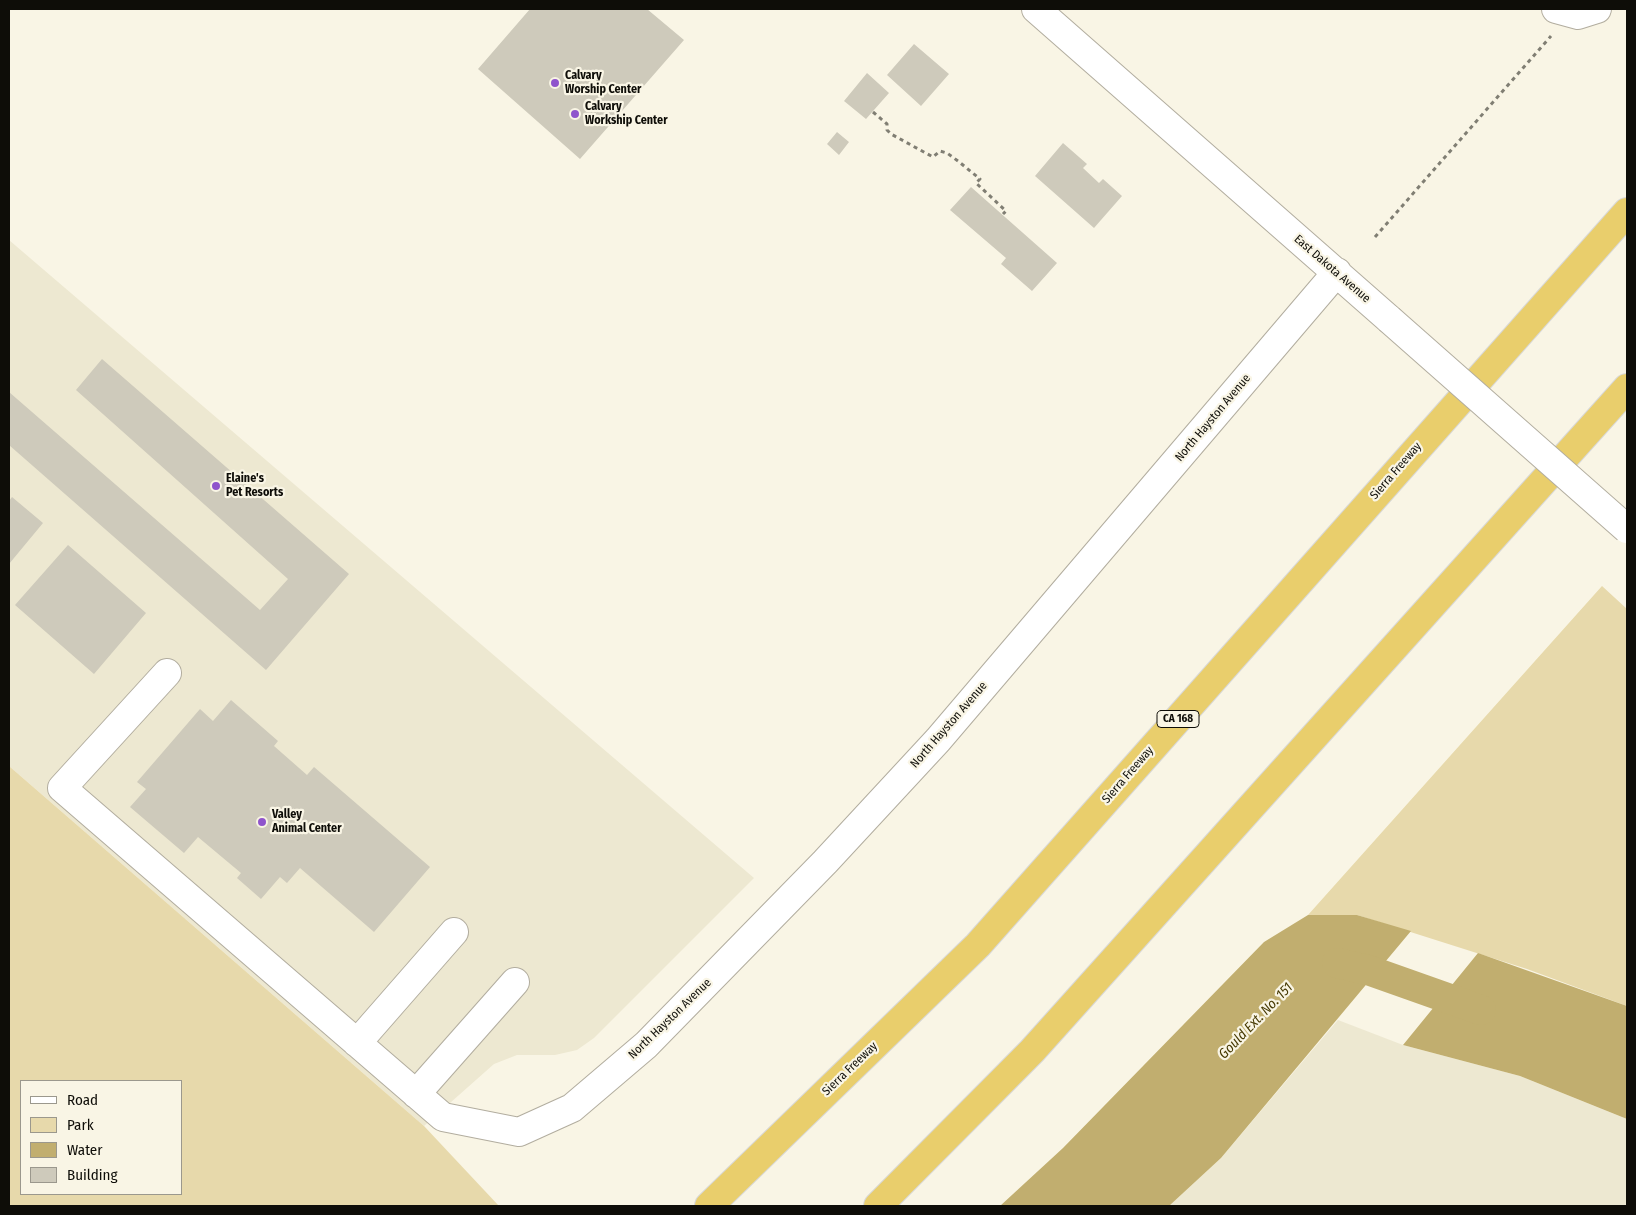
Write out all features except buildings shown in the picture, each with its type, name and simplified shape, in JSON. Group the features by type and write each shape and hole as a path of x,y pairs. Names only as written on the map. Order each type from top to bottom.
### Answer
{"highway":[{"name":"Sierra Freeway","path":"708,1206 978,945 1627,212"},
{"path":"878,1206 1032,1052 1627,388"}],"street":[{"name":"East Dakota Avenue","path":"1036,9 1627,529"},
{"name":"North Hayston Avenue","path":"416,1094 443,1117 519,1132 572,1108 646,1045 825,862 938,740 1337,272"},
{"path":"166,674 62,788 416,1094 515,982"},
{"path":"358,1043 454,932"}],"path":[{"path":"1375,237 1575,12"},
{"path":"873,112 887,124 887,130 891,134 932,157 940,151 947,153 958,161 980,180 976,184 1006,211 1002,214"}],"shaded area":[{"path":"9,240 754,878 594,1038 577,1050 555,1055 517,1055 494,1064 424,1126 9,766"},
{"path":"1338,1020 1403,1045 1520,1076 1627,1119 1627,1206 1169,1206 1221,1158"}],"green space":[{"path":"1602,586 1627,609 1627,1006 1527,969 1357,915 1308,915"},
{"path":"9,766 424,1126 499,1206 9,1206"}],"water":[{"path":"1308,915 1357,915 1411,931 1221,1158 1169,1206 1000,1206 1063,1148 1264,942"},
{"path":"1478,953 1627,1006 1627,1119 1520,1076 1403,1045"}],"waterway":[{"name":"Gould Ext. No. 151","path":"1337,963 1368,970 1481,1010"}],"place":[{"name":"Calvary Worship Center","path":"555,83"},
{"name":"Calvary Workship Center","path":"575,114"},
{"name":"Elaine's Pet Resorts","path":"216,486"},
{"name":"Valley Animal Center","path":"262,822"}]}
